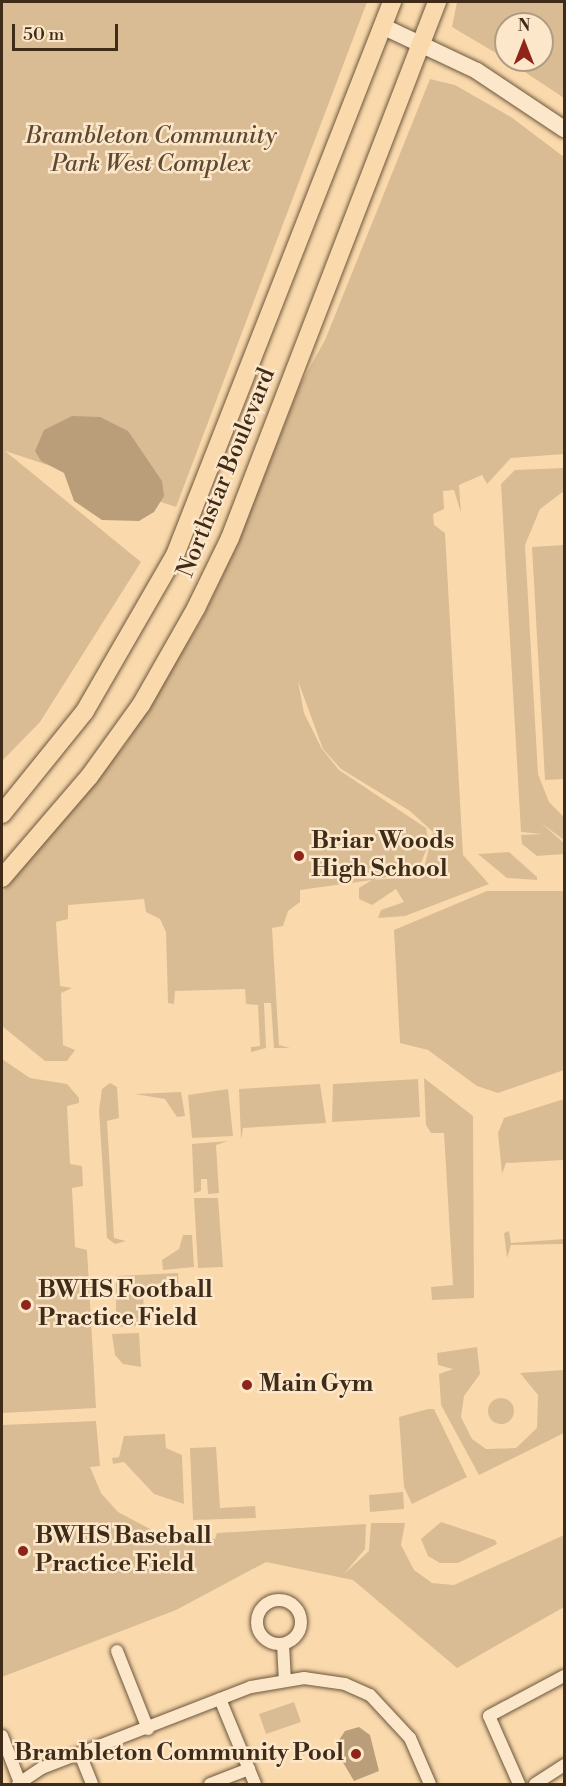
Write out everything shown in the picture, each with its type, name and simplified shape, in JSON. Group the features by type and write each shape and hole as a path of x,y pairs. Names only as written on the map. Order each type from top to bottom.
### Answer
{"main road":[{"name":"Northstar Boulevard","path":"2,814 85,711 175,555 392,2"},
{"name":"Northstar Boulevard","path":"2,878 89,777 141,705 196,608 230,538 437,2"},
{"path":"382,26 502,86 564,129"}],"street":[{"path":"283,1644 285,1678"},
{"path":"117,1651 148,1729"},
{"path":"519,1785 489,1716 564,1676"},
{"path":"2,1736 19,1784 80,1754 220,1699 285,1678 324,1679 370,1695 410,1738 430,1785"},
{"path":"220,1699 255,1785"},
{"path":"80,1754 92,1785"},
{"path":"535,1785 564,1765"},
{"path":"210,1785 249,1769"}],"green space":[{"name":"Brambleton Community Park West Complex","path":"2,2 367,2 176,507 5,451 141,562 40,722 2,761"},
{"path":"457,2 564,2 564,98 525,72 554,72 554,12 494,12 494,52 452,27"},
{"path":"430,79 455,85 511,117 564,157 564,454 511,458 487,484 482,475 459,485 461,513 454,490 443,491 444,509 433,514 434,525 445,533 463,855 489,884 405,916 378,918 381,910 404,902 396,889 372,905 359,899 359,888 372,880 300,890 300,902 288,911 283,926 272,928 279,1045 290,1048 274,1048 271,1003 264,1003 266,1048 251,1052 251,1047 260,1046 258,1005 246,1004 245,989 175,991 174,1004 168,1003 166,932 160,919 146,912 144,899 68,905 68,919 56,922 60,986 72,988 61,993 63,1045 75,1050 67,1061 45,1061 2,1026 2,893 126,744 202,619 236,548 300,385 325,340","holes":["298,681 323,749 341,769 410,811 433,832 422,876 373,880 411,872 421,863 429,843 426,828 339,770 322,749 304,713"]},
{"path":"564,468 564,491 540,509 525,545 538,774 549,802 564,817 564,840 541,823 564,843 564,854 537,856 522,844 521,835 542,834 521,832 501,484 515,470"},
{"path":"564,545 564,779 545,780 532,547"},
{"path":"509,852 537,877 537,880 507,878 478,854"},
{"path":"487,891 564,891 564,1070 498,1093 477,1086 428,1050 400,1043 394,930"},
{"path":"2,1059 30,1078 67,1084 79,1098 79,1103 67,1106 70,1164 82,1166 83,1186 72,1188 75,1247 87,1250 96,1408 2,1413"},
{"path":"424,1078 473,1116 474,1298 432,1300 431,1287 453,1285 444,1133 431,1133 426,1125"},
{"path":"418,1079 420,1117 332,1122 333,1084"},
{"path":"110,1083 117,1087 119,1118 107,1121 114,1238 126,1241 115,1244 107,1238 99,1110 102,1089"},
{"path":"320,1084 326,1123 243,1128 241,1140 239,1089"},
{"path":"228,1089 233,1136 192,1138 188,1095"},
{"path":"181,1092 185,1116 177,1117 165,1099 135,1094"},
{"path":"564,1099 564,1160 506,1163 502,1174 498,1133 504,1118"},
{"path":"228,1141 216,1145 219,1193 208,1194 207,1179 201,1179 201,1191 194,1193 192,1144"},
{"path":"194,1198 218,1198 223,1267 198,1268"},
{"path":"509,1231 511,1243 564,1239 564,1244 511,1245 507,1258 504,1233"},
{"path":"183,1235 192,1235 194,1267 163,1270 162,1260 179,1249"},
{"path":"178,1273 179,1293 143,1295 145,1325 116,1327 116,1276"},
{"path":"139,1333 141,1367 123,1364 115,1355 112,1334"},
{"path":"477,1347 480,1374 464,1396 461,1417 472,1439 486,1449 516,1448 537,1428 538,1395 520,1373 564,1370 564,1433 479,1475 441,1405 439,1374 453,1369 438,1365 437,1353"},
{"path":"501,1398 510,1402 514,1411 510,1420 501,1424 492,1420 488,1411 492,1402"},
{"path":"434,1409 467,1477 412,1504 404,1487 399,1417"},
{"path":"96,1421 100,1466 90,1467 101,1493 118,1512 152,1530 215,1539 217,1533 366,1524 365,1549 344,1574 369,1551 371,1523 405,1523 401,1545 414,1570 432,1583 454,1585 564,1535 564,1607 457,1668 353,1580 266,1562 176,1610 2,1677 2,1425"},
{"path":"165,1434 166,1448 182,1455 184,1504 154,1494 124,1462 113,1464 112,1458 119,1457 124,1436"},
{"path":"216,1447 220,1508 255,1506 256,1518 193,1520 190,1448"},
{"path":"403,1492 404,1509 370,1512 369,1495"},
{"path":"441,1522 495,1540 497,1544 458,1563 440,1563 428,1556 421,1539"},
{"path":"294,1702 301,1722 266,1734 259,1714"}],"shaded area":[{"path":"72,416 100,417 128,431 162,481 164,496 154,512 139,521 102,520 74,501 64,473 41,461 35,451 44,430"},
{"name":"Brambleton Community Pool","path":"359,1727 370,1735 379,1771 354,1781 338,1754 344,1752 339,1740 345,1731"}],"place":[{"name":"Briar Woods High School","path":"299,856"},
{"name":"BWHS Football Practice Field","path":"26,1305"},
{"name":"Main Gym","path":"247,1385"},
{"name":"BWHS Baseball Practice Field","path":"23,1551"},
{"name":"Brambleton Community Pool","path":"356,1754"}]}
